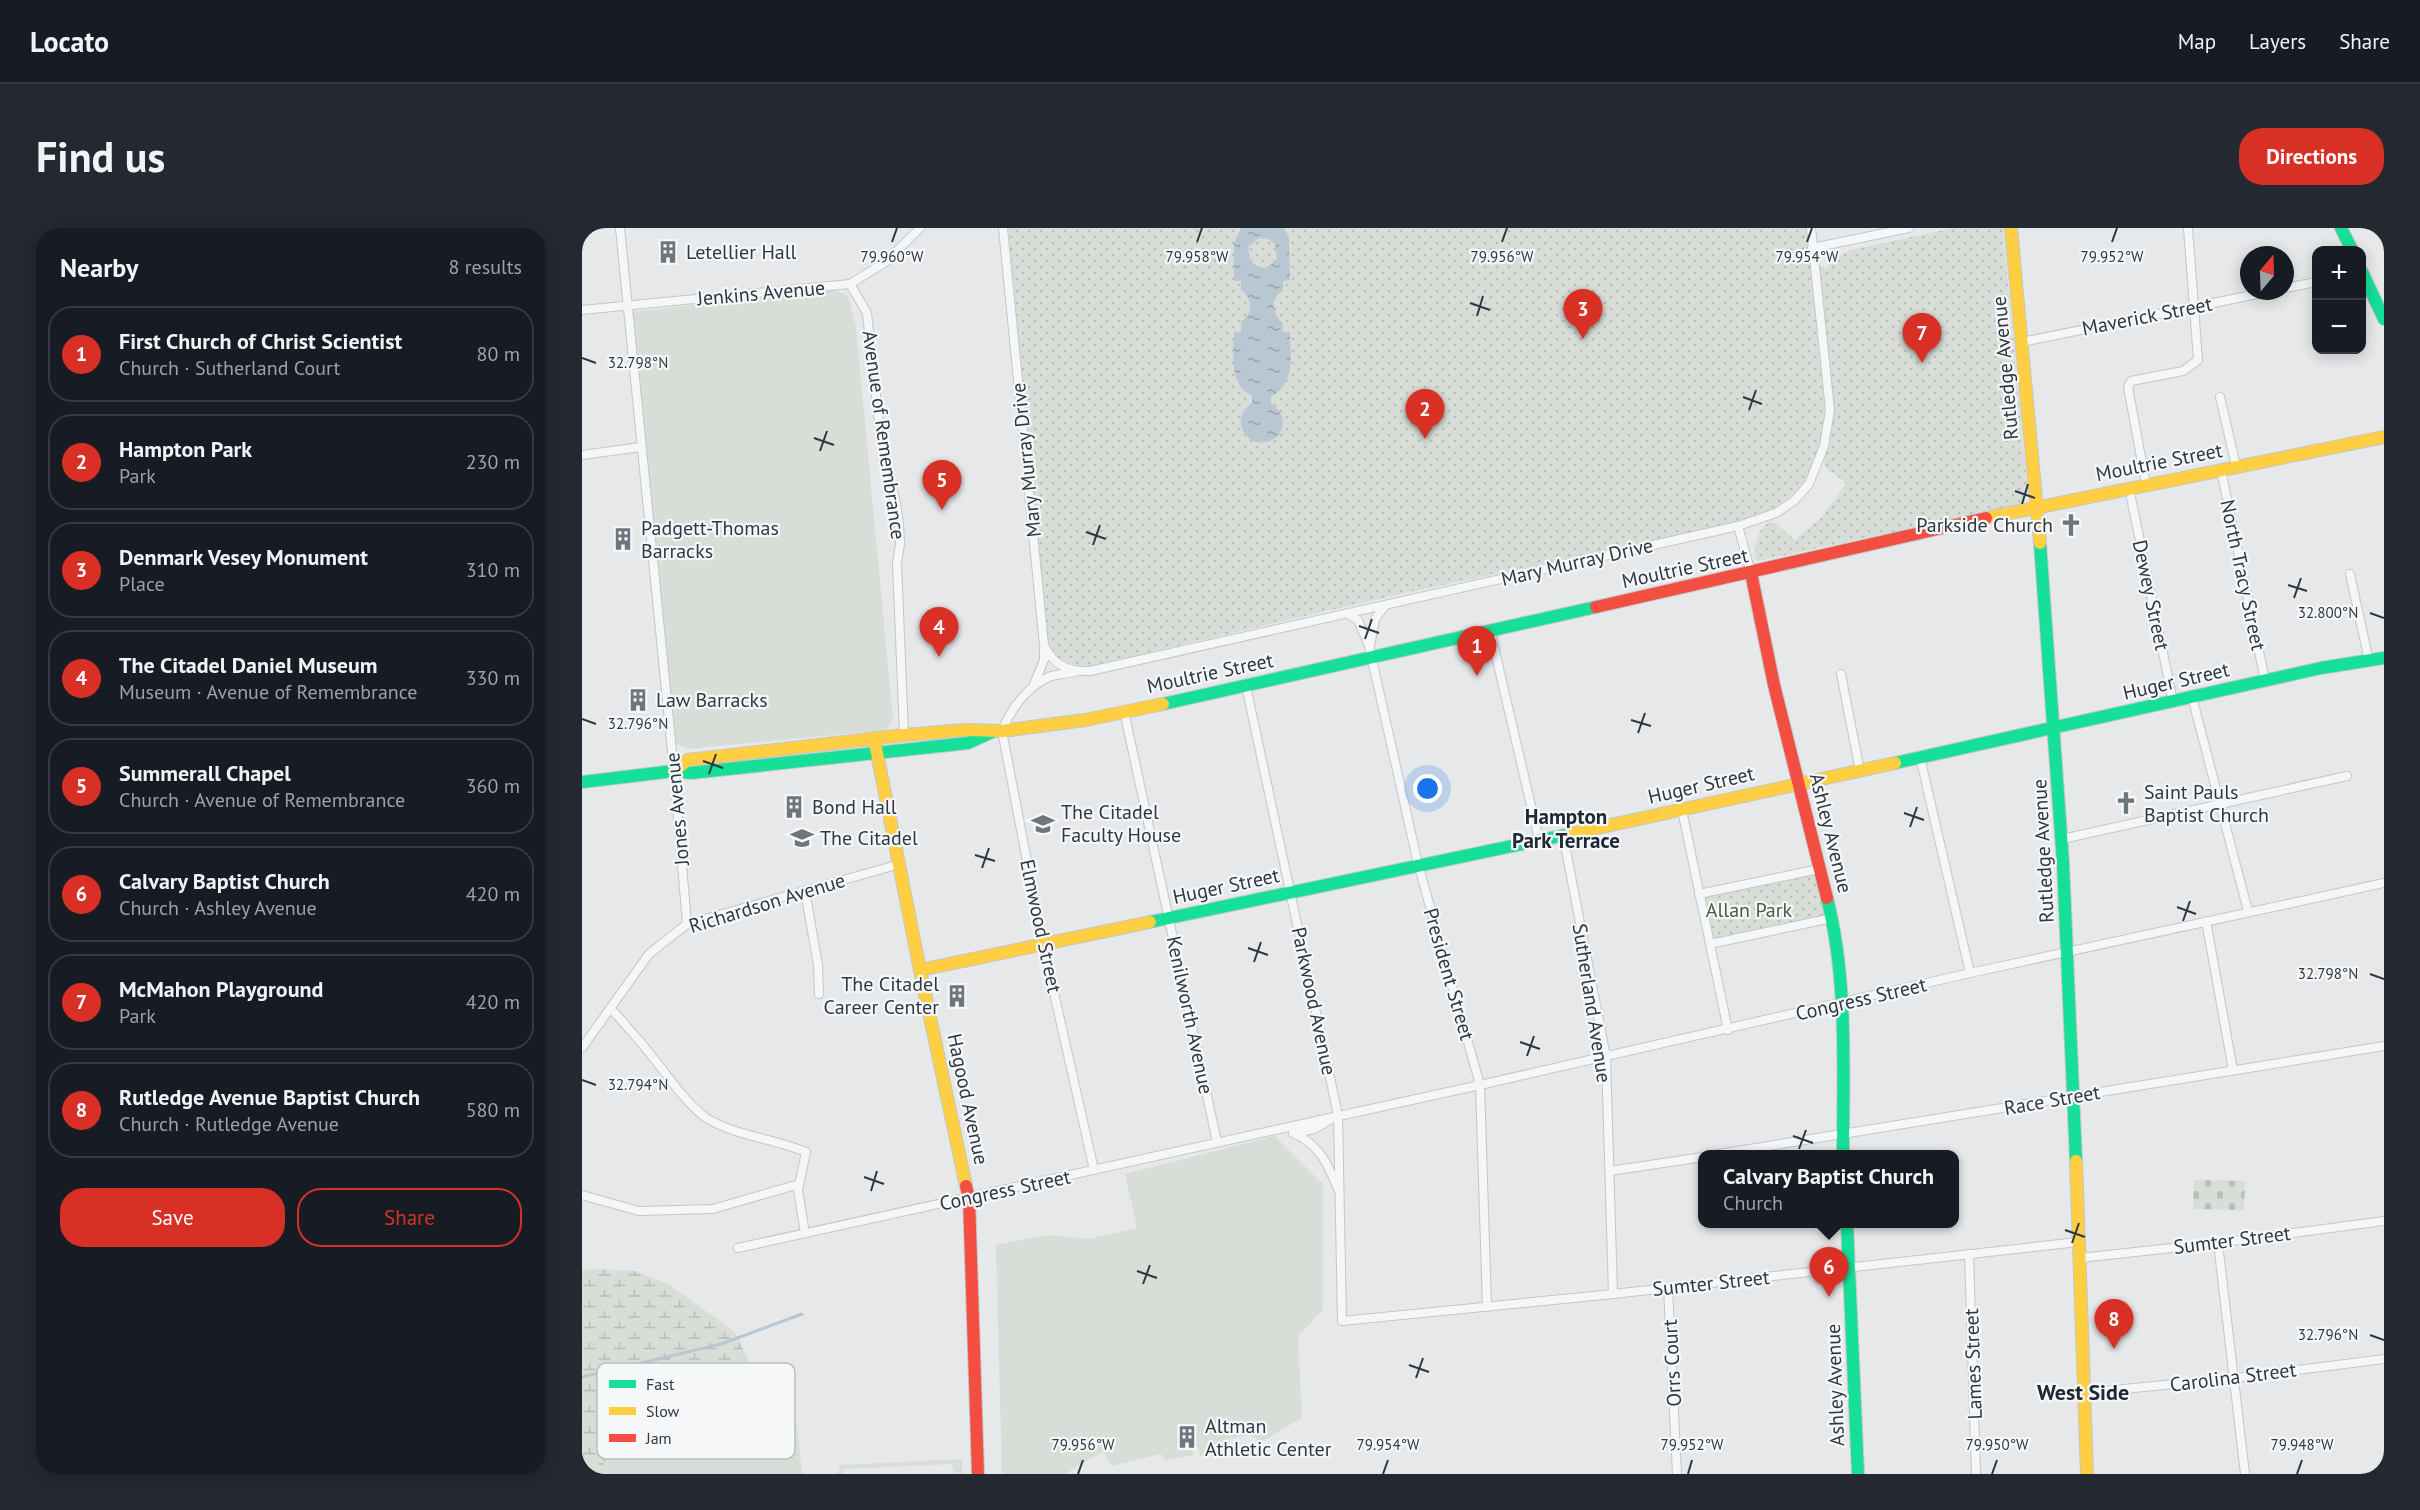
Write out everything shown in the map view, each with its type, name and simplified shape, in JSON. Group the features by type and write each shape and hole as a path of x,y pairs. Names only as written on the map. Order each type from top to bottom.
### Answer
{"street":[{"name":"Jones Avenue","path":"620,228 687,924"},
{"name":"Jenkins Avenue","path":"582,309 850,284 887,261 920,228"},
{"name":"Mary Murray Drive","path":"1003,228 1044,645 1044,660 1031,690"},
{"name":"Mary Murray Drive","path":"1031,690 1051,676 1099,669 1384,607 1738,526 1776,513 1794,501 1809,484 1824,446 1830,410 1811,228"},
{"path":"1812,248 1909,228"},
{"name":"Rutledge Avenue","path":"2011,228 2037,506 2062,839 2075,1096 2087,1474"},
{"path":"2146,484 2128,395 2129,383 2191,367 2199,356 2188,228"},
{"path":"2341,228 2350,246"},
{"path":"2366,281 2384,319"},
{"path":"2294,286 2312,283"},
{"name":"Avenue of Remembrance","path":"850,284 867,314 883,459 895,498 899,523 900,544 897,563 904,735"},
{"name":"Maverick Street","path":"2022,342 2240,298"},
{"path":"2220,397 2236,466"},
{"name":"Moultrie Street","path":"674,771 688,760 874,738 964,730 997,732 1085,720 1246,686 1371,651 1490,630 1751,573 2037,506 2384,437"},
{"path":"582,454 641,447"},
{"name":"North Tracy Street","path":"2221,470 2265,680"},
{"name":"Dewey Street","path":"2129,488 2173,701"},
{"name":"Ashley Avenue","path":"1738,526 1751,573 1774,685 1832,918 1844,1003 1843,1150"},
{"path":"2350,574 2369,661"},
{"name":"President Street","path":"1371,651 1376,619 1384,607"},
{"name":"President Street","path":"1348,614 1358,620 1371,651 1418,864 1480,1085 1487,1307"},
{"path":"1490,630 1539,840"},
{"path":"1044,645 1049,657 1056,664 1078,672"},
{"name":"Huger Street","path":"920,970 1682,810 2321,668 2384,658"},
{"path":"1841,674 1860,771"},
{"name":"Parkwood Avenue","path":"1246,686 1338,1115 1342,1321"},
{"path":"997,732 1014,706 1031,690"},
{"path":"2192,697 2248,911"},
{"name":"Kenilworth Avenue","path":"1124,711 1217,1142"},
{"name":"Moultrie Street","path":"674,771 691,773 968,743 997,732"},
{"name":"Elmwood Street","path":"997,732 1094,1170"},
{"name":"Hagood Avenue","path":"874,738 920,970 969,1198 978,1474"},
{"path":"1920,757 1970,973"},
{"path":"582,782 674,771"},
{"path":"2062,839 2347,776"},
{"path":"1682,810 1728,1030"},
{"name":"Sutherland Avenue","path":"1563,835 1606,1057 1612,1294"},
{"name":"Richardson Avenue","path":"582,1048 649,954 687,924 900,864"},
{"path":"1699,894 1819,869"},
{"name":"Congress Street","path":"738,1248 1728,1030 2248,911 2384,883"},
{"path":"805,891 818,965 819,994"},
{"path":"1710,944 1832,918"},
{"path":"2206,921 2233,1071"},
{"path":"611,1009 685,1099 706,1118 729,1128 784,1143 806,1152 799,1184 799,1199 806,1233"},
{"name":"Race Street","path":"1751,1150 2384,1046"},
{"name":"Congress Street","path":"1271,1130 1293,1133 1314,1129 1338,1115"},
{"path":"1293,1133 1314,1145 1321,1154 1340,1194"},
{"path":"1610,1171 1698,1158"},
{"path":"582,1195 639,1211 713,1209 799,1184"},
{"name":"Sumter Street","path":"2080,1258 2384,1221"},
{"name":"Ashley Avenue","path":"1847,1228 1858,1474"},
{"name":"Sumter Street","path":"1342,1321 1668,1288 2078,1242"},
{"path":"2218,1243 2244,1474"},
{"name":"Lames Street","path":"1970,1254 1976,1474"},
{"name":"Orrs Court","path":"1668,1288 1677,1474"},
{"name":"Carolina Street","path":"2083,1393 2235,1378 2384,1359"}],"green space":[{"path":"1008,228 1806,228 1826,402 1820,452 1813,469 1791,496 1776,507 1738,523 1400,594 1091,666 1071,664 1060,658 1048,642"},
{"path":"1954,228 2003,228 2027,485 2025,502 2020,505 1758,561 1755,558 1756,542 1765,525 1769,522 1775,523 1795,540 1822,517 1846,484 1825,466 1833,409 1818,275 1820,267 1826,268 1832,260 1850,250"},
{"path":"834,290 848,296 856,327 893,720 886,730 688,749 673,742 630,312"},
{"name":"Allan Park","path":"1817,873 1828,915 1713,940 1703,896"},
{"path":"1275,1136 1323,1184 1323,1309 1298,1337 1302,1418 1260,1442 1251,1435 1228,1439 1229,1450 1200,1456 1198,1447 1193,1450 1194,1455 1166,1460 1161,1454 1111,1466 1103,1451 1065,1474 1002,1474 996,1245 1047,1235 1089,1239 1137,1228 1125,1174"},
{"path":"2194,1180 2245,1181 2244,1210 2193,1209"},
{"path":"582,1270 635,1271 668,1284 734,1331 750,1363 597,1363 597,1459 606,1459 599,1474 582,1474"},
{"path":"795,1426 797,1426 802,1474 582,1474 597,1441 597,1459 795,1459"},
{"path":"962,1459 962,1474 954,1472 951,1464 843,1469 843,1474 838,1474 840,1465"}],"water":[{"path":"1241,228 1284,228 1289,238 1290,280 1283,281 1283,290 1274,302 1274,311 1283,323 1283,332 1290,332 1291,359 1285,384 1271,396 1271,403 1282,417 1283,424 1281,431 1270,441 1252,441 1244,432 1241,422 1243,412 1252,403 1252,396 1239,384 1236,376 1233,359 1234,332 1241,332 1241,322 1248,315 1250,306 1248,298 1241,290 1241,281 1234,281 1234,244","holes":["1259,238 1268,239 1275,244 1277,260 1266,268 1257,266 1249,255 1249,246"]}],"waterway":[{"path":"641,1363 721,1344 802,1314"},
{"path":"582,1377 597,1373"}],"traffic: fast":[{"path":"2341,228 2350,246"},
{"path":"2366,281 2384,319"},
{"path":"2040,543 2063,863 2076,1161"},
{"path":"1163,704 1596,607"},
{"path":"1895,763 2321,668 2384,658"},
{"path":"582,782 674,771 691,773 968,743 992,732"},
{"path":"1150,922 1570,834"},
{"path":"1827,898 1834,929 1841,993 1843,1150"},
{"path":"1847,1228 1858,1474"}],"traffic: slow":[{"path":"2011,228 2040,543"},
{"path":"1986,518 2384,437"},
{"path":"674,771 688,760 904,735 964,730 1002,731 1085,720 1163,704"},
{"path":"874,738 966,1186"},
{"path":"1570,834 1895,763"},
{"path":"920,970 1150,922"},
{"path":"2076,1161 2087,1474"}],"traffic: jam":[{"path":"1596,607 1986,518"},
{"path":"1751,573 1774,685 1827,898"},
{"path":"966,1186 969,1198 978,1474"}],"place":[{"name":"Letellier Hall","path":"668,252"},
{"name":"Denmark Vesey Monument","path":"1583,339"},
{"name":"McMahon Playground","path":"1922,363"},
{"name":"Hampton Park","path":"1425,439"},
{"name":"Summerall Chapel","path":"942,510"},
{"name":"Parkside Church","path":"2071,525"},
{"name":"Padgett-Thomas Barracks","path":"623,539"},
{"name":"The Citadel Daniel Museum","path":"939,657"},
{"name":"First Church of Christ Scientist","path":"1477,676"},
{"name":"Law Barracks","path":"638,700"},
{"name":"Saint Pauls Baptist Church","path":"2126,803"},
{"name":"Bond Hall","path":"794,807"},
{"name":"The Citadel Faculty House","path":"1043,824"},
{"name":"The Citadel","path":"802,838"},
{"name":"The Citadel Career Center","path":"957,996"},
{"name":"Calvary Baptist Church","path":"1829,1297"},
{"name":"Rutledge Avenue Baptist Church","path":"2114,1349"},
{"name":"Altman Athletic Center","path":"1187,1437"}],"district":[{"name":"Hampton Park Terrace","path":"1566,829"},
{"name":"West Side","path":"2083,1392"}]}
